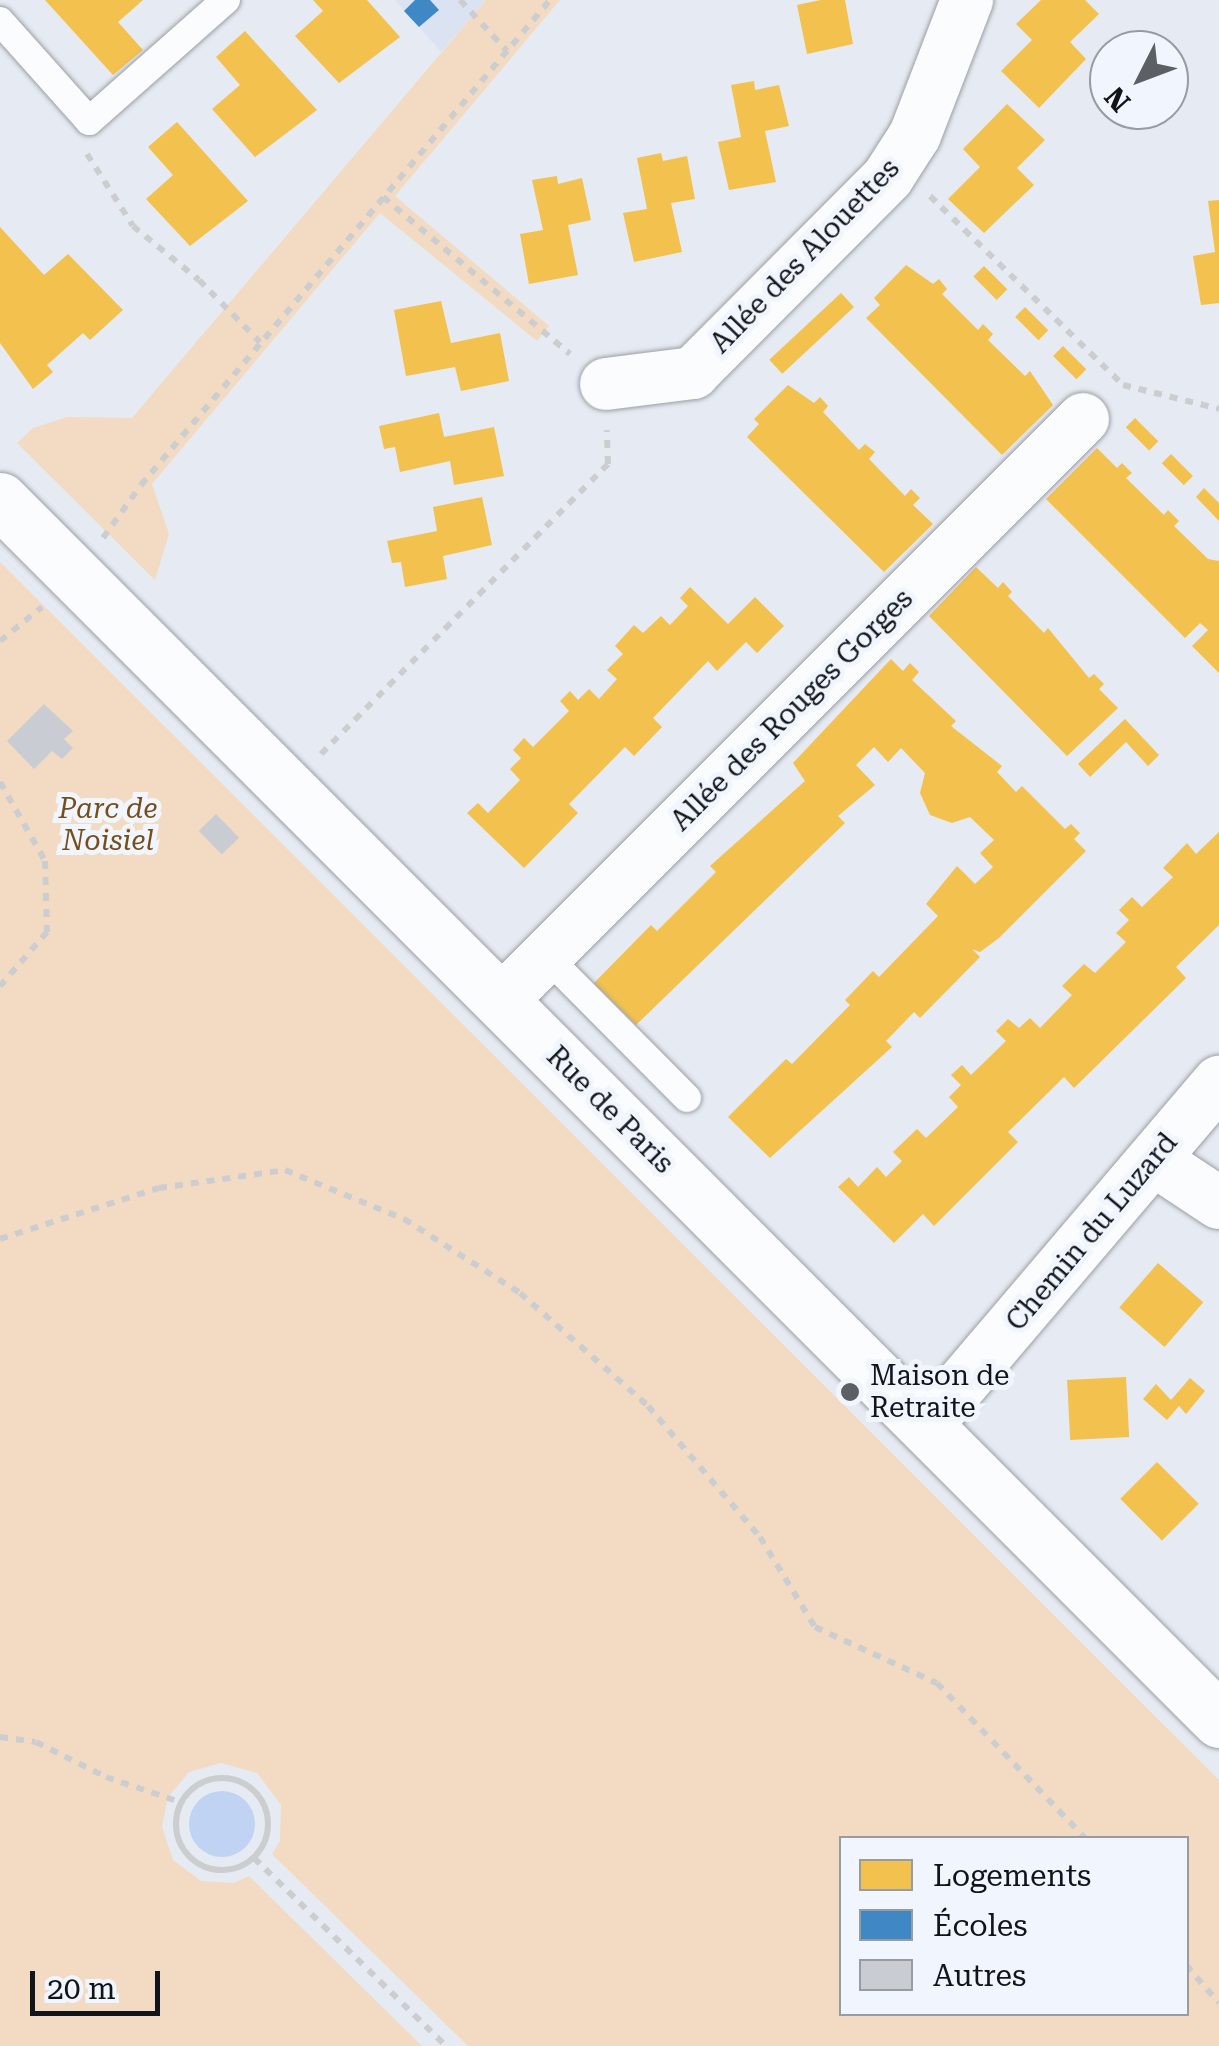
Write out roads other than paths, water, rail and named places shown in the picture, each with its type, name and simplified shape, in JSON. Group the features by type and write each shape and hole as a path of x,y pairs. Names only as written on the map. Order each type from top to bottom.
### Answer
{"main road":[{"name":"Rue de Paris","path":"0,500 1219,1720"}],"street":[{"name":"Allée des Alouettes","path":"606,384 693,373 897,163 914,135 967,0"},
{"name":"Allée des Rouges Gorges","path":"501,1001 1083,420"},
{"name":"Chemin du Luzard","path":"926,1426 1219,1082"},
{"path":"1154,1160 1219,1203"}],"lane":[{"path":"0,21 89,121 226,0"},
{"path":"546,956 687,1098"}],"water":[{"path":"222,1791 245,1801 255,1824 245,1847 222,1857 199,1847 189,1824 199,1801"}],"place":[{"name":"Maison de Retraite","path":"850,1392"}],"park label":[{"name":"Parc de Noisiel","path":"108,825"}]}
